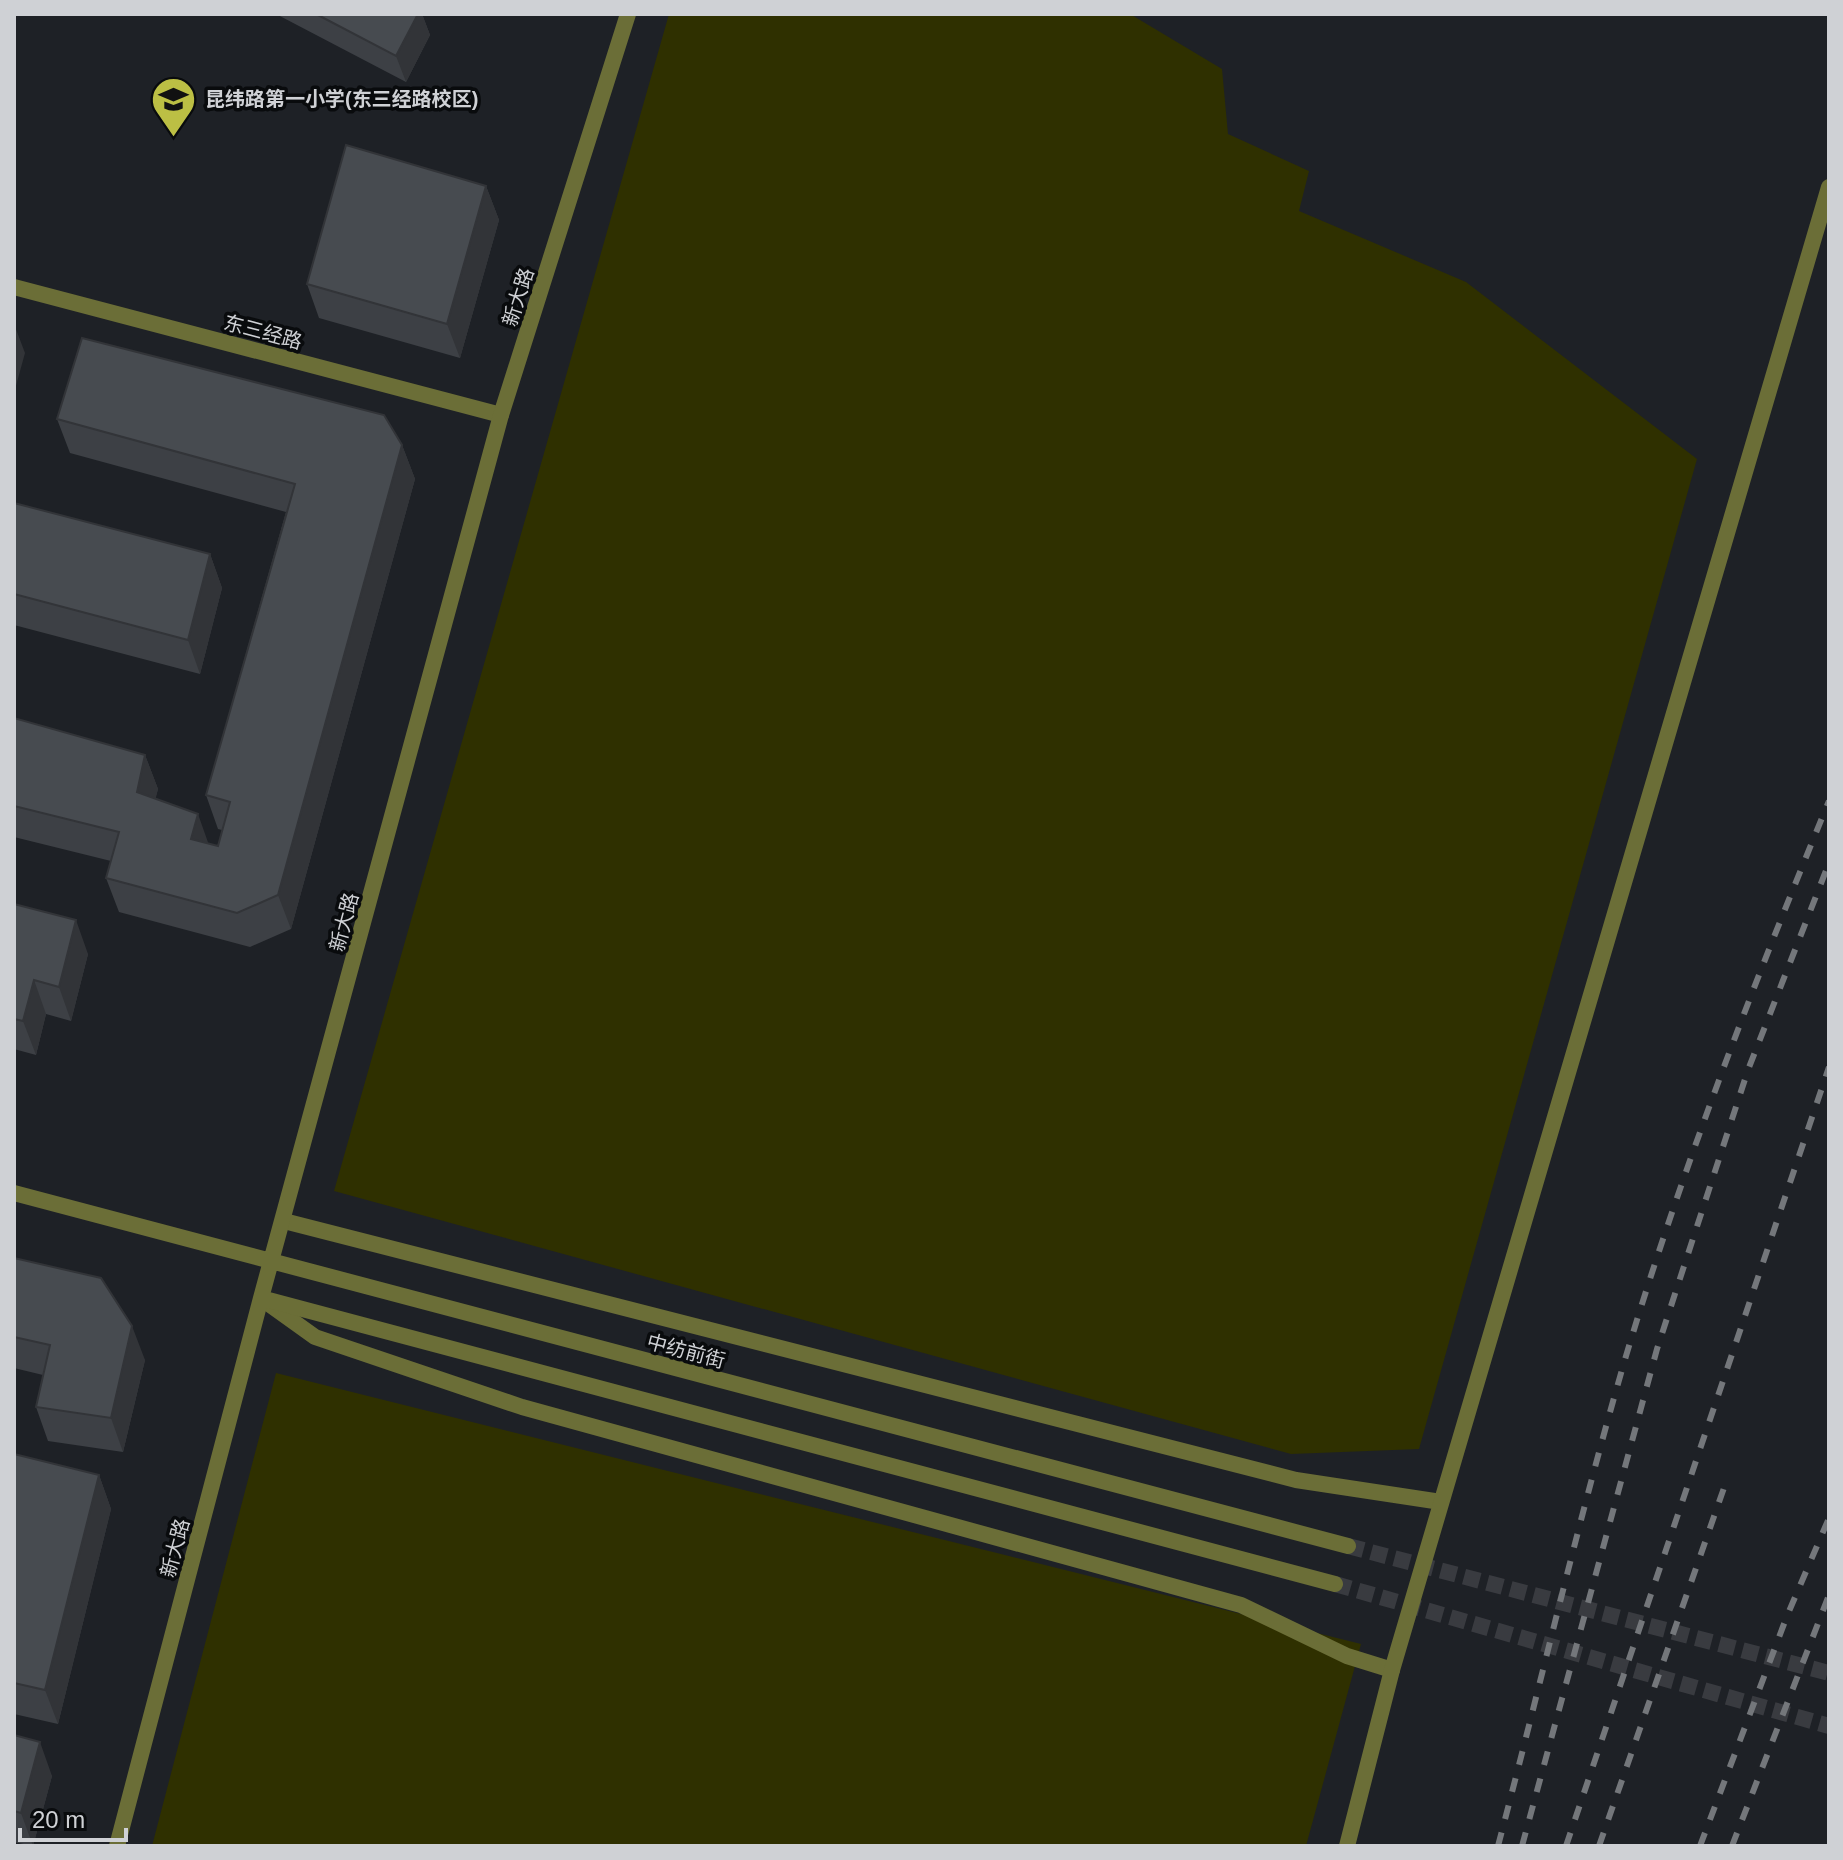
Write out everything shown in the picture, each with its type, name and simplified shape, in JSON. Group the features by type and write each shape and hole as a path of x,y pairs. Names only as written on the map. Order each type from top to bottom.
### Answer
{"street":[{"name":"新大路","path":"117,1846 261,1298 501,415 628,14"},
{"path":"1347,1846 1392,1670 1829,187"},
{"name":"东三经路","path":"14,287 501,415"},
{"name":"中纺前街","path":"14,1193 1348,1546"},
{"path":"284,1221 1296,1480 1441,1502"},
{"path":"261,1298 315,1337 522,1407 1241,1605 1347,1656 1392,1670"},
{"path":"261,1298 1335,1584"}],"shaded area":[{"path":"669,14 1130,14 1222,69 1228,134 1309,171 1299,211 1466,282 1697,459 1419,1449 1291,1454 334,1191"},
{"path":"276,1373 1361,1644 1306,1846 152,1846"}],"building":[{"path":"316,14 418,14 396,56"},
{"path":"346,145 486,186 447,324 307,284"},
{"path":"82,338 384,415 402,445 278,895 237,913 106,878 119,832 14,806 14,718 145,755 137,792 198,814 191,839 218,846 230,802 206,795 295,484 57,419"},
{"path":"14,503 210,554 188,640 14,594"},
{"path":"14,904 76,920 59,987 34,980 23,1021 14,1019"},
{"path":"14,1258 101,1278 132,1326 111,1418 36,1407 50,1345 14,1337"},
{"path":"14,1454 99,1475 45,1690 14,1683"},
{"path":"14,1735 40,1742 21,1813 14,1811"}],"tunnel":[{"path":"1348,1546 1829,1673"},
{"path":"1335,1584 1829,1726"}],"railway":[{"path":"1498,1846 1592,1478 1648,1285 1721,1076 1829,801"},
{"path":"1522,1846 1657,1349 1748,1070 1829,863"},
{"path":"1566,1846 1829,1067"},
{"path":"1599,1846 1725,1485"},
{"path":"1700,1846 1787,1616 1829,1518"},
{"path":"1732,1846 1829,1595"}],"place":[{"name":"昆纬路第一小学(东三经路校区)","path":"174,138"}]}
